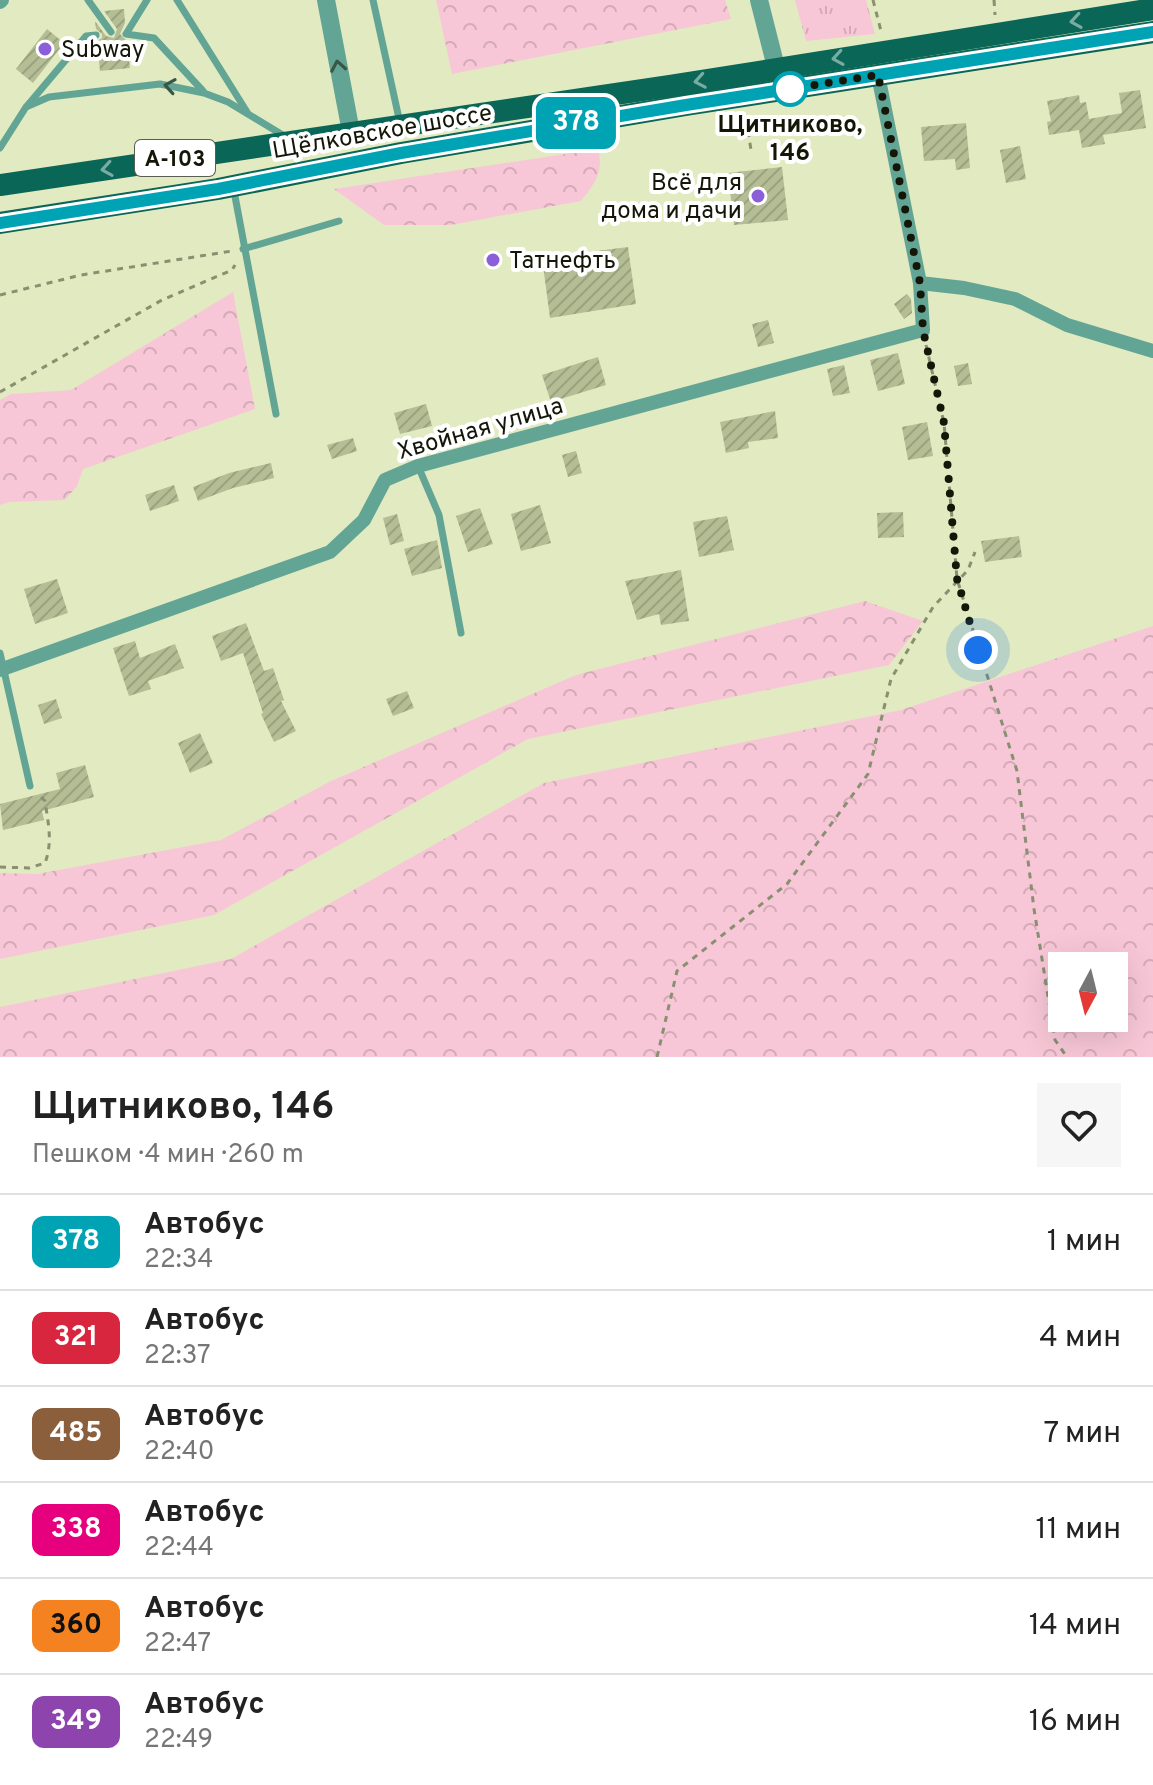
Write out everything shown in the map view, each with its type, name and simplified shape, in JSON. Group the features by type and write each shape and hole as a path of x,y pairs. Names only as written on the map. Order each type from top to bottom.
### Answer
{"main road":[{"name":"Щёлковское шоссе","path":"0,223 218,189 1153,9"},
{"name":"Щёлковское шоссе","path":"0,185 351,132 779,79 878,75 1153,32"}],"street":[{"path":"326,0 351,132"},
{"path":"759,0 779,79"},
{"path":"878,75 920,283 923,330"},
{"path":"920,283 1015,299 1067,325 1153,351"},
{"name":"Хвойная улица","path":"3,669 330,552 364,520 385,480 418,466 923,330"}],"lane":[{"path":"88,0 111,32"},
{"path":"147,0 126,34 154,38 204,93"},
{"path":"177,0 249,113"},
{"path":"373,0 401,126"},
{"path":"0,148 26,107 86,36 96,35"},
{"path":"26,107 49,97 160,84 204,93 249,113 291,140"},
{"path":"234,191 276,414"},
{"path":"243,249 339,221"},
{"path":"418,466 439,515 461,633"},
{"path":"0,653 30,786"}],"path":[{"path":"873,0 883,40"},
{"path":"994,0 995,23"},
{"path":"748,131 751,150"},
{"path":"0,295 81,275 243,249"},
{"path":"0,392 162,300 232,270 243,249"},
{"path":"923,330 944,423 957,579 1017,771 1034,909 1055,1040 1067,1057"},
{"path":"657,1057 677,971 787,884 868,774 891,679 933,607 968,570 975,552"},
{"path":"0,867 29,868 45,863 50,849 45,801 30,786"}],"green space":[{"path":"436,0 725,0 731,19 452,74"},
{"path":"795,0 866,0 875,34 806,41"},
{"path":"598,149 600,164 597,177 581,201 451,225 384,225 334,189"},
{"path":"233,292 255,409 83,469 77,486 65,500 0,505 0,400 11,394 71,390"},
{"path":"865,601 923,621 889,665 528,739 214,915 0,959 0,873 37,874 221,840 329,782 576,675"},
{"path":"1153,626 1153,1057 0,1057 0,1007 231,959 544,783 901,710"}],"building":[{"path":"124,9 125,23 120,34 127,41 130,68 100,71 97,41 102,34 96,29 95,21 106,36 114,38 117,29 104,11"},
{"path":"47,29 64,43 33,83 16,69"},
{"path":"1140,90 1146,128 1103,135 1105,144 1082,148 1079,130 1049,135 1047,122 1051,121 1047,101 1079,95 1080,103 1086,102 1089,119 1122,113 1119,93"},
{"path":"966,123 970,168 956,170 955,159 924,161 921,127"},
{"path":"1020,146 1026,179 1006,183 1000,150"},
{"name":"Всё для дома и дачи","path":"782,167 788,220 734,225 728,173"},
{"path":"628,247 636,304 550,318 542,258"},
{"path":"907,294 911,299 912,313 904,319 894,304"},
{"path":"768,320 774,343 758,347 752,324"},
{"path":"898,353 905,384 878,391 870,360"},
{"path":"598,357 606,385 551,402 542,375"},
{"path":"968,363 972,384 958,386 954,366"},
{"path":"844,365 850,393 833,396 827,369"},
{"path":"426,404 432,426 400,434 394,413"},
{"path":"775,411 778,438 748,442 749,448 726,453 720,422"},
{"path":"927,422 933,456 908,460 902,427"},
{"path":"353,438 357,451 332,459 327,445"},
{"path":"576,451 582,473 568,477 562,455"},
{"path":"271,463 274,478 198,501 193,487 229,473"},
{"path":"174,485 179,501 150,511 145,495"},
{"path":"540,505 551,543 521,551 511,514"},
{"path":"480,508 493,544 468,552 456,516"},
{"path":"903,512 904,537 878,538 877,513"},
{"path":"397,514 404,541 390,545 383,518"},
{"path":"727,516 734,550 699,557 693,522"},
{"path":"1019,536 1022,557 985,562 981,541"},
{"path":"437,540 442,568 412,576 404,549"},
{"path":"681,570 689,621 661,625 659,614 637,620 625,581"},
{"path":"57,579 68,613 35,624 24,589"},
{"path":"246,623 264,671 273,668 284,700 281,701 296,731 274,742 261,714 243,653 221,661 212,636"},
{"path":"135,641 140,658 175,644 184,668 148,681 151,689 129,696 113,648"},
{"path":"407,691 414,708 393,716 386,699"},
{"path":"56,699 62,718 44,724 38,705"},
{"path":"200,733 213,763 190,773 178,743"},
{"path":"85,765 94,797 42,811 44,820 3,830 0,804 60,789 56,773"}],"bus line":[{"name":"378","path":"0,223 218,189 401,153 686,105 1153,32"}],"place":[{"name":"Subway","path":"45,49"},
{"name":"Щитниково, 146","path":"790,89"},
{"name":"Всё для дома и дачи","path":"758,196"},
{"name":"Татнефть","path":"493,260"}],"route":[{"path":"790,89 878,75 920,283 923,330 944,423 957,579 978,650"}]}
